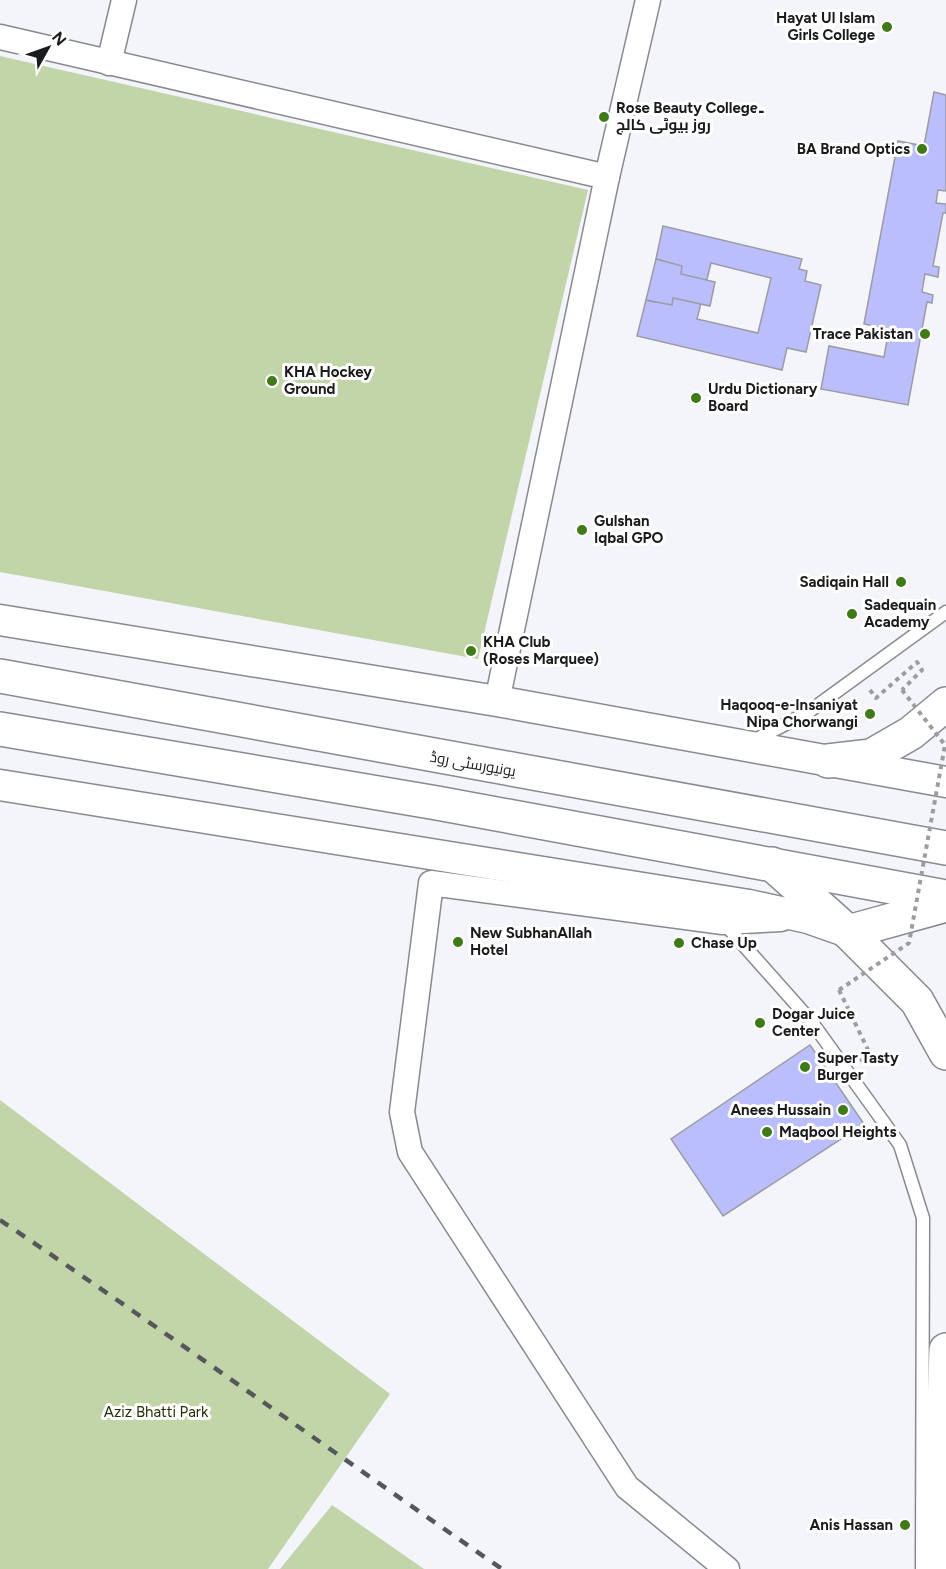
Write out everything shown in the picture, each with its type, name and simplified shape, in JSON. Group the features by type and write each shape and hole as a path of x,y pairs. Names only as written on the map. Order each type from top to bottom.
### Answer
{"main road":[{"name":"یونیورسٹی روڈ","path":"0,676 445,759 946,848"},
{"path":"828,761 871,756 911,733 946,704"},
{"path":"0,729 437,803 946,897"},
{"path":"772,864 848,932 917,1001 946,1053"},
{"path":"848,932 946,905"},
{"path":"943,1569 942,1466 946,1350"}],"street":[{"path":"109,63 124,0"},
{"path":"497,701 607,177 648,0"},
{"path":"0,37 607,177"},
{"path":"0,620 497,701 946,782"},
{"path":"0,785 433,869 723,922 808,918"},
{"path":"433,869 749,905 808,918 848,932"},
{"path":"433,869 402,1112 410,1152 627,1487 727,1569"}],"lane":[{"path":"745,745 807,713 946,612"},
{"path":"723,922 811,1021 900,1145 923,1218 922,1569"}],"path":[{"path":"847,1069 870,1054 839,990 909,943 945,744 902,690 922,670 917,662 890,686"}],"green space":[{"name":"KHA Hockey Ground","path":"0,56 588,190 478,659 0,572"},
{"name":"Aziz Bhatti Park","path":"0,1100 390,1394 268,1569 0,1569"},
{"path":"332,1505 424,1569 280,1569"}],"building":[{"path":"934,92 946,95 946,191 938,190 936,203 946,204 946,213 943,213 933,266 939,267 938,277 925,274 922,292 933,295 932,303 927,302 908,405 821,389 829,346 884,357 889,329 864,324 898,141 924,146"},
{"path":"663,226 802,259 799,269 807,271 805,281 821,285 806,352 787,348 782,370 637,336 646,300 655,302 664,261 656,259","holes":["711,263 771,278 758,333 697,319"]},
{"path":"656,259 682,266 681,274 715,282 710,306 673,298 672,305 646,300"},
{"name":"Maqbool Heights","path":"810,1045 864,1124 723,1216 671,1139"}],"railway":[{"path":"0,1220 502,1569"}],"place":[{"name":"Hayat Ul Islam Girls College","path":"887,27"},
{"name":"Rose Beauty College۔ روز بیوٹی کالج","path":"604,117"},
{"name":"BA Brand Optics","path":"922,149"},
{"name":"Trace Pakistan","path":"925,334"},
{"name":"KHA Hockey Ground","path":"272,381"},
{"name":"Urdu Dictionary Board","path":"696,398"},
{"name":"Gulshan Iqbal GPO","path":"582,530"},
{"name":"Sadiqain Hall","path":"901,582"},
{"name":"Sadequain Academy","path":"852,614"},
{"name":"KHA Club (Roses Marquee)","path":"471,651"},
{"name":"Haqooq-e-Insaniyat Nipa Chorwangi","path":"870,714"},
{"name":"New SubhanAllah Hotel","path":"458,942"},
{"name":"Chase Up","path":"679,943"},
{"name":"Dogar Juice Center","path":"760,1023"},
{"name":"Super Tasty Burger","path":"805,1067"},
{"name":"Anees Hussain","path":"843,1110"},
{"name":"Maqbool Heights","path":"767,1132"},
{"name":"Anis Hassan","path":"905,1525"}]}
